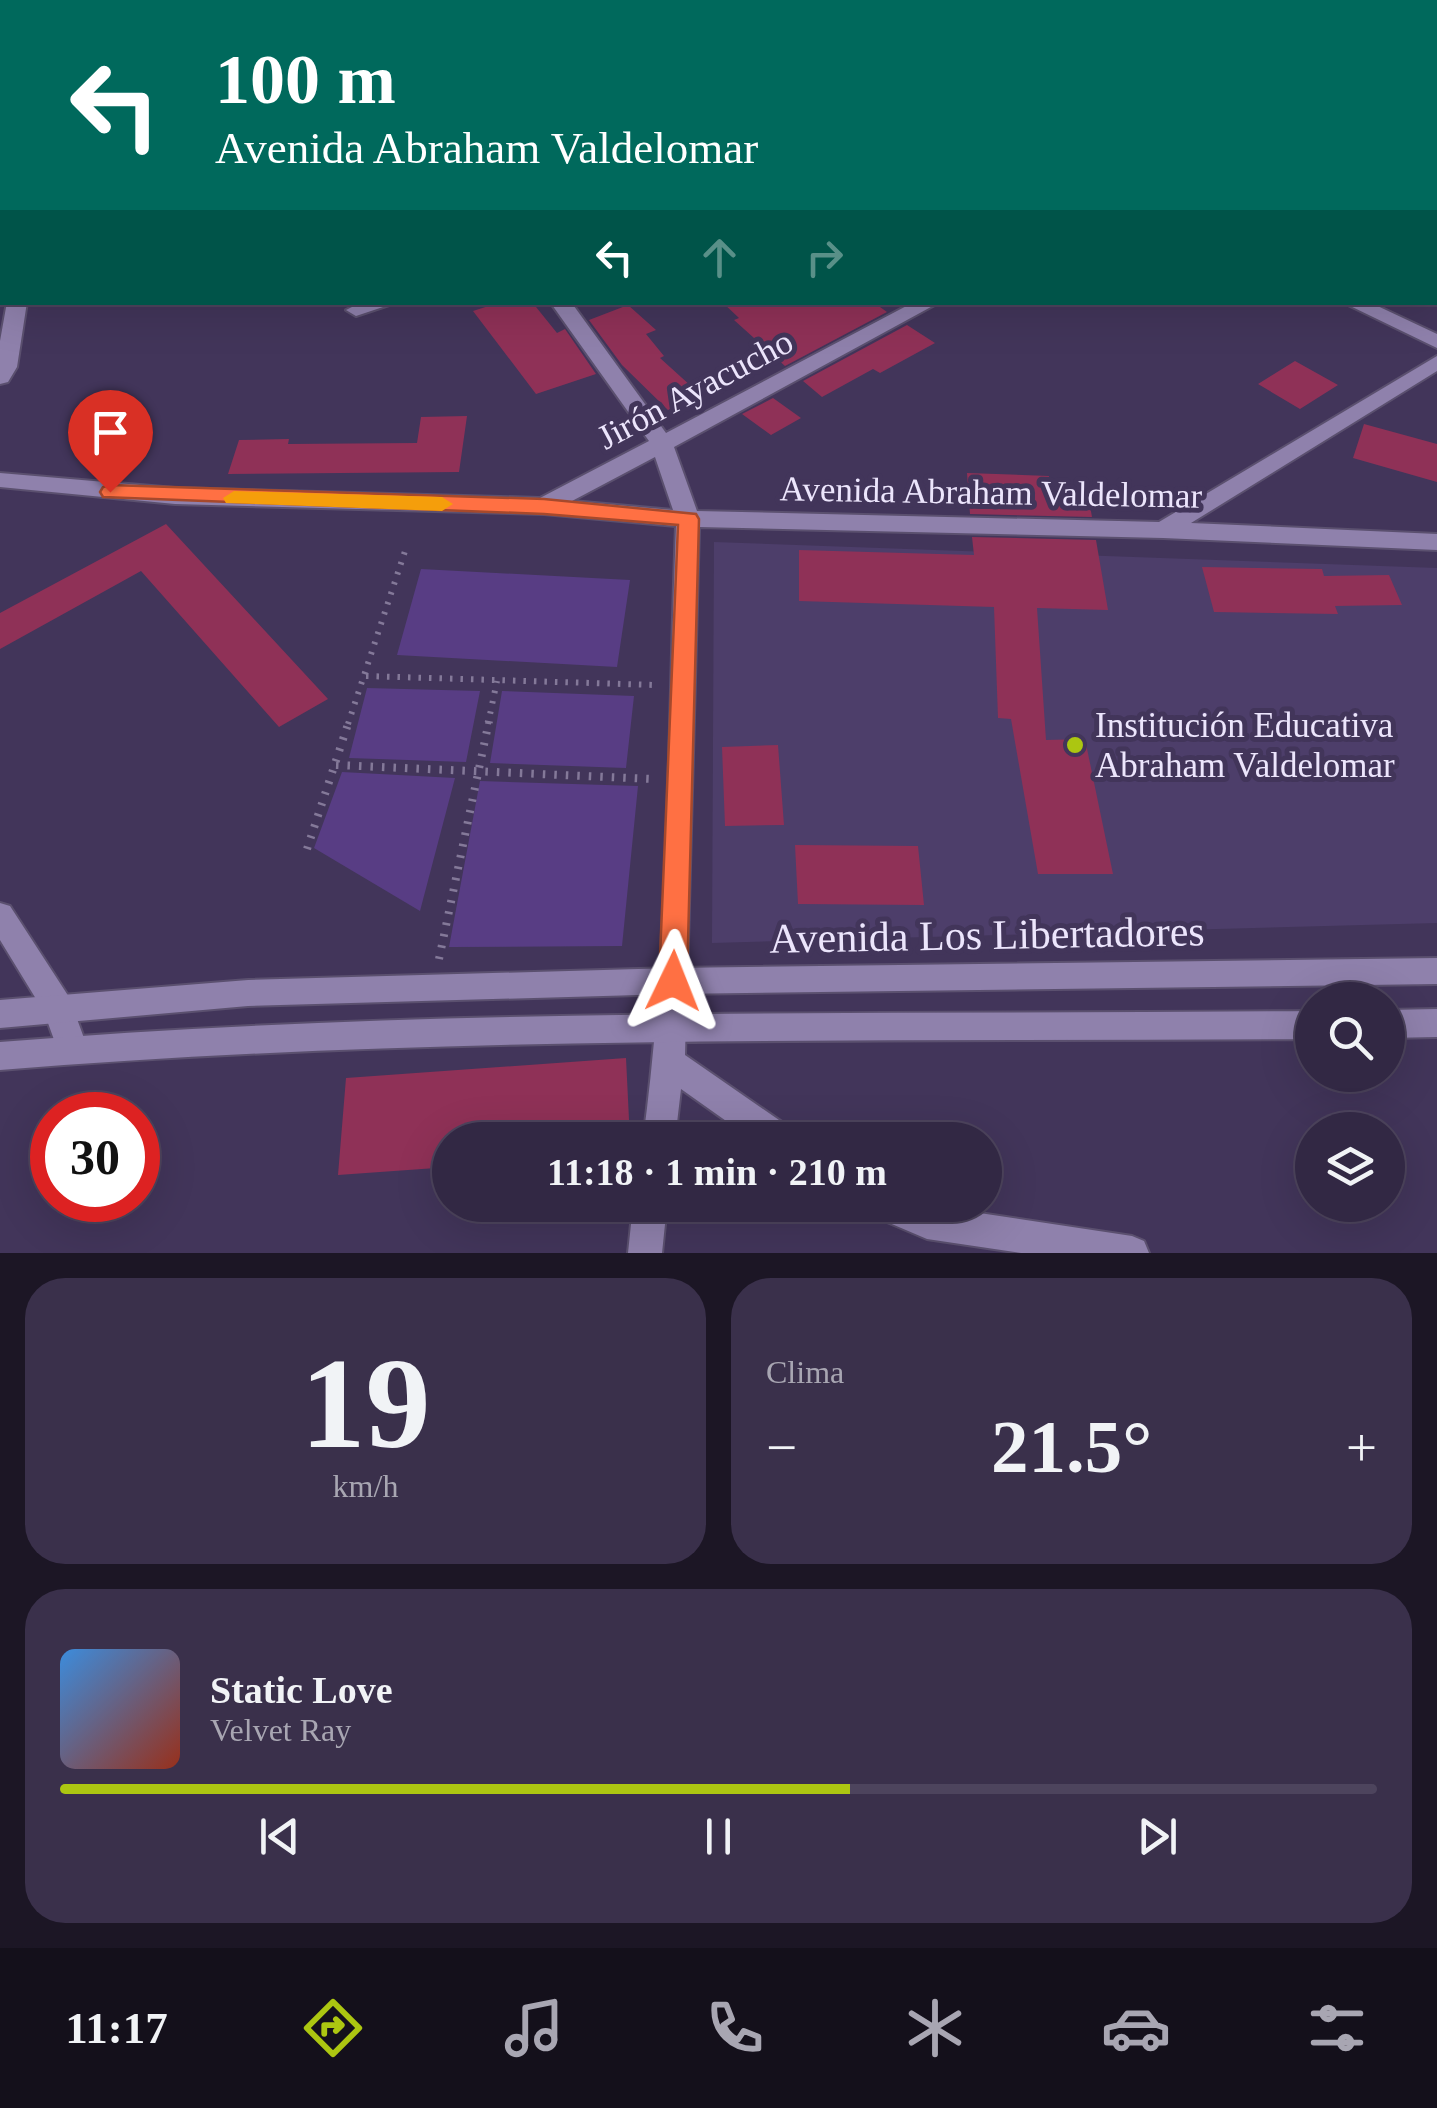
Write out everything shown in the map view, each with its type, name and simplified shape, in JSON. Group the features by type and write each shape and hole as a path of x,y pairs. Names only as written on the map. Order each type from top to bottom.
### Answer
{"street":[{"path":"0,377 6,368 16,305"},
{"path":"356,310 376,305"},
{"path":"562,305 661,442 688,519 673,981 661,1122"},
{"name":"Jirón Ayacucho","path":"544,506 924,305"},
{"path":"1358,305 1437,342"},
{"path":"1163,530 1437,362"},
{"name":"Avenida Abraham Valdelomar","path":"0,480 175,496 544,506 688,519 1163,530 1437,542"},
{"path":"0,915 58,1006 72,1049"},
{"name":"Avenida Los Libertadores","path":"0,1014 58,1006 248,993 673,981 1437,971"},
{"path":"1405,1024 1437,1023"},
{"path":"0,1056 436,1030 671,1024 1084,1028 1295,1025"},
{"path":"669,1062 754,1122"},
{"path":"645,1253 648,1222"},
{"path":"927,1222 1132,1253"}],"path":[{"path":"307,849 407,545"},
{"path":"366,676 681,686"},
{"path":"432,990 497,681"},
{"path":"336,765 680,780"}],"shaded area":[{"name":"Institución Educativa Abraham Valdelomar","path":"714,542 1437,568 1437,923 712,943"},
{"path":"421,569 630,580 617,667 397,655"},
{"path":"367,688 480,691 466,762 349,758"},
{"path":"502,691 634,696 626,768 490,763"},
{"path":"342,772 455,778 420,911 314,848"},
{"path":"480,781 638,786 622,946 449,947"}],"building":[{"path":"492,305 534,305 557,333 565,329 596,374 536,394 473,311"},
{"path":"628,305 656,330 646,334 664,356 660,358 702,396 668,410 622,365 589,320"},
{"path":"725,305 877,305 887,312 785,366 734,320 739,318"},
{"path":"907,325 935,343 880,373 873,369 822,397 803,381"},
{"path":"1295,361 1338,385 1300,409 1258,384"},
{"path":"773,398 801,418 771,435 742,414"},
{"path":"467,416 459,472 228,474 239,440 289,439 288,444 417,443 421,417"},
{"path":"1364,424 1437,444 1437,482 1353,458"},
{"path":"967,473 1049,476 1050,488 1087,489 1092,517 970,514"},
{"path":"166,524 328,699 279,727 141,571 0,649 0,613"},
{"path":"972,537 1096,540 1108,610 1037,608 1046,740 1085,739 1113,874 1038,874 1011,719 998,718 994,607 799,601 799,550 974,555"},
{"path":"1202,567 1322,569 1324,576 1389,575 1402,605 1335,606 1338,614 1214,612"},
{"path":"778,745 784,825 725,826 722,747"},
{"path":"795,845 918,846 924,905 798,904"},
{"path":"626,1058 629,1122 432,1122 432,1168 338,1175 346,1078"}],"slow traffic":[{"path":"234,498 442,504"}],"place":[{"name":"Institución Educativa Abraham Valdelomar","path":"1075,745"}],"route":[{"path":"110,492 544,506 688,519 673,981"}]}
